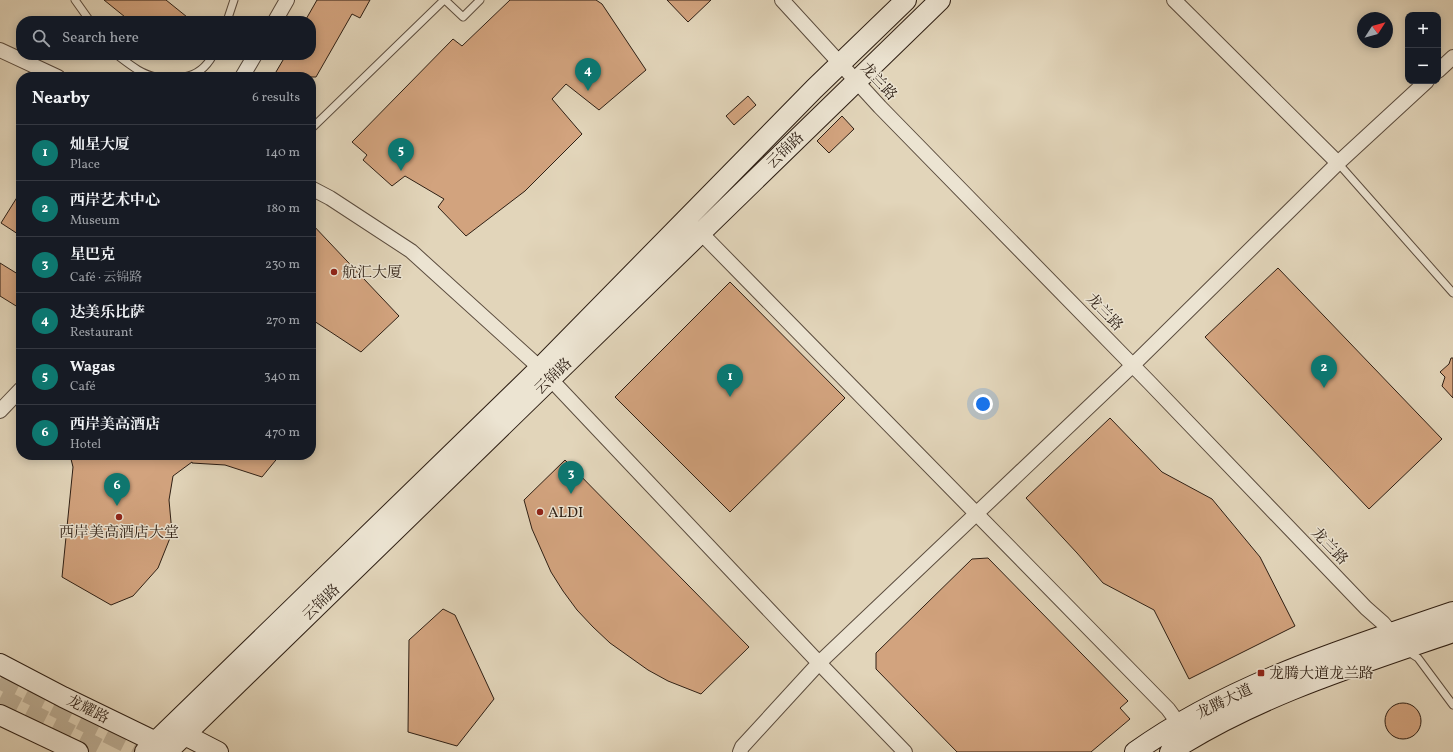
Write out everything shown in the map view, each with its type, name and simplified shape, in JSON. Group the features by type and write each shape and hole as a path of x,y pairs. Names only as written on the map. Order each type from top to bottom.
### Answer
{"main road":[{"name":"云锦路","path":"166,747 545,374 840,63 906,0"},
{"name":"云锦路","path":"166,747 545,374 701,233 940,0"},
{"name":"龙腾大道","path":"1170,752 1223,722 1265,701 1302,686 1398,641 1453,612"},
{"name":"龙腾大道","path":"1135,752 1179,724 1220,701 1288,671 1398,641 1453,632"},
{"name":"龙耀路","path":"0,664 63,697 166,747 218,752"},
{"path":"0,715 78,752"}],"street":[{"path":"278,16 287,0"},
{"name":"龙兰路","path":"782,0 886,113 1133,365 1398,641"},
{"path":"1174,0 1338,164"},
{"path":"0,50 16,57"},
{"path":"1441,68 1453,57"},
{"path":"21,60 47,72"},
{"path":"245,72 252,60"},
{"path":"740,752 742,747 819,663 1133,365 1338,164 1424,84"},
{"path":"316,191 330,198 411,252 545,374 905,752"},
{"path":"701,233 1168,709 1179,724"},
{"path":"0,410 16,394"}],"lane":[{"path":"75,0 86,16"},
{"path":"229,16 234,0"},
{"path":"316,124 445,0 463,17 480,0"},
{"path":"124,60 143,72"},
{"path":"198,72 210,60"},
{"path":"1338,164 1453,293"},
{"path":"1398,641 1418,658 1453,705"}],"building":[{"path":"104,0 166,0 186,16 124,16"},
{"path":"317,0 370,0 360,18 352,14 316,77 316,72 276,72 283,60 316,60 316,16 308,16"},
{"path":"510,0 596,0 602,4 646,70 599,110 566,84 552,99 582,134 525,191 466,236 438,207 444,199 405,176 392,186 363,160 367,155 352,142 453,39 462,46"},
{"path":"667,0 711,0 688,22"},
{"path":"748,96 756,105 734,125 726,116"},
{"path":"842,116 854,129 829,153 817,141"},
{"path":"16,199 16,233 1,223"},
{"name":"航汇大厦","path":"316,228 399,316 361,352 316,322"},
{"path":"0,263 16,273 16,306 0,296"},
{"path":"1278,268 1442,439 1369,509 1205,337"},
{"path":"730,282 845,398 730,512 615,397"},
{"path":"1451,358 1453,358 1453,398 1442,386 1445,377 1440,372 1449,364"},
{"path":"1110,418 1162,472 1212,499 1260,557 1295,626 1189,679 1154,610 1103,583 1026,498"},
{"name":"西岸美高酒店大堂","path":"71,460 276,460 262,477 225,465 192,462 173,476 169,500 172,533 158,568 133,596 111,605 62,577 73,467"},
{"path":"565,460 749,647 701,694 668,681 648,670 610,643 577,610 551,572 532,529 524,500"},
{"path":"988,558 1128,701 1120,708 1130,719 1091,752 957,752 876,669 876,653 972,559"},
{"path":"443,609 455,615 494,699 457,746 408,732 409,640"},
{"path":"1403,703 1416,708 1421,721 1416,734 1403,739 1390,734 1385,721 1390,708"}],"tunnel":[{"path":"0,679 145,752"},
{"path":"0,698 106,752"}],"place":[{"name":"达美乐比萨","path":"588,91"},
{"name":"Wagas","path":"401,171"},
{"name":"航汇大厦","path":"334,272"},
{"name":"西岸艺术中心","path":"1324,388"},
{"name":"灿星大厦","path":"730,397"},
{"name":"星巴克","path":"571,494"},
{"name":"西岸美高酒店","path":"117,506"},
{"name":"ALDI","path":"540,512"},
{"name":"西岸美高酒店大堂","path":"119,517"},
{"name":"龙腾大道龙兰路","path":"1261,673"}]}
